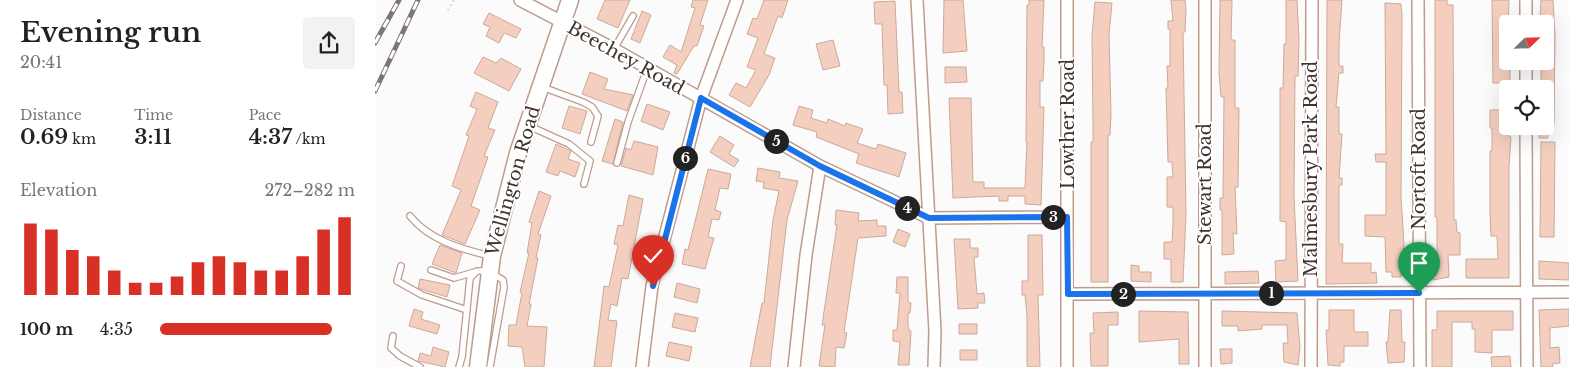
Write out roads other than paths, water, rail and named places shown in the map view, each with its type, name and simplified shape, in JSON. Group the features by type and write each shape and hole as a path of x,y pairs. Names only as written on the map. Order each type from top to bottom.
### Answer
{"street":[{"name":"Beechey Road","path":"519,0 614,49 820,166 929,218 1067,217"},
{"name":"Wellington Road","path":"478,367 485,266 527,125 570,0"},
{"path":"642,367 653,286 701,98 737,0"},
{"path":"917,0 935,330 934,367"},
{"name":"Lowther Road","path":"1067,0 1067,367"},
{"name":"Stewart Road","path":"1205,0 1205,367"},
{"name":"Malmesbury Park Road","path":"1311,367 1312,0"},
{"name":"Nortoft Road","path":"1418,0 1420,367"},
{"path":"1526,0 1526,15"},
{"path":"1526,135 1527,367"},
{"path":"794,367 806,255 820,166"},
{"path":"1068,294 1569,292"}],"lane":[{"path":"614,49 633,16"},
{"path":"617,163 628,122 647,68"},
{"path":"541,86 592,107 599,116 591,142"},
{"path":"527,125 569,144 590,161 584,184"},
{"path":"410,216 420,226 485,266 503,280 504,287 490,367"},
{"path":"401,266 397,281 422,295 467,310"},
{"path":"431,270 454,278 485,266"},
{"path":"459,367 462,357 470,278 485,266"},
{"path":"393,336 391,348 400,356 420,367"}],"railway":[{"path":"375,43 399,0"},
{"path":"375,91 418,0"}]}
